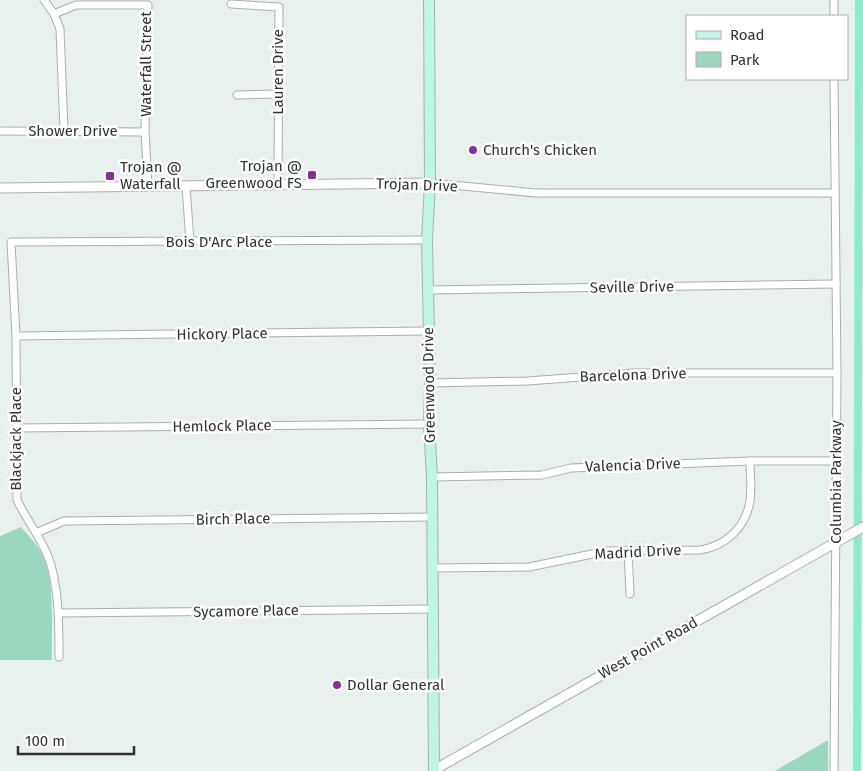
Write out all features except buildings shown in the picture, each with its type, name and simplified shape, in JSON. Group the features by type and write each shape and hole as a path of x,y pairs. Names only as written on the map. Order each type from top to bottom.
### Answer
{"main road":[{"name":"Greenwood Drive","path":"429,0 430,182 427,290 430,383 429,424 432,477 434,770"}],"street":[{"path":"44,0 54,14 60,29 64,131"},
{"path":"834,0 834,15"},
{"name":"Lauren Drive","path":"231,4 279,7 278,185"},
{"name":"Waterfall Street","path":"54,14 76,5 148,5 145,132 148,186"},
{"name":"Columbia Parkway","path":"834,80 836,460 840,540 834,771"},
{"path":"237,94 278,94"},
{"name":"Shower Drive","path":"0,131 145,132"},
{"name":"Trojan Drive","path":"0,188 430,182 536,193 834,193"},
{"path":"186,186 190,242"},
{"name":"Bois D'Arc Place","path":"11,242 427,240"},
{"name":"Blackjack Place","path":"11,242 16,336 17,500 25,517 36,533 52,567 59,613 59,657"},
{"name":"Seville Drive","path":"427,290 836,284"},
{"name":"Hickory Place","path":"16,336 428,331"},
{"name":"Barcelona Drive","path":"430,383 528,381 633,373 837,374"},
{"name":"Hemlock Place","path":"16,428 429,424"},
{"name":"Valencia Drive","path":"432,477 542,475 571,468 750,461 836,460"},
{"name":"Madrid Drive","path":"432,568 530,567 587,554 628,550 700,550 710,548 722,543 739,528 747,514 750,500 750,461"},
{"name":"Birch Place","path":"36,533 64,521 432,517"},
{"name":"West Point Road","path":"434,770 863,527"},
{"path":"628,550 630,594"},
{"name":"Sycamore Place","path":"59,613 432,609"}],"green space":[{"path":"21,527 41,552 49,576 52,604 52,660 0,660 0,536"},
{"path":"828,740 828,771 775,771"}],"waterway":[{"path":"857,771 859,0"}],"place":[{"name":"Church's Chicken","path":"473,150"},
{"name":"Trojan @ Greenwood FS","path":"312,175"},
{"name":"Trojan @ Waterfall","path":"110,176"},
{"name":"Dollar General","path":"337,685"}]}
